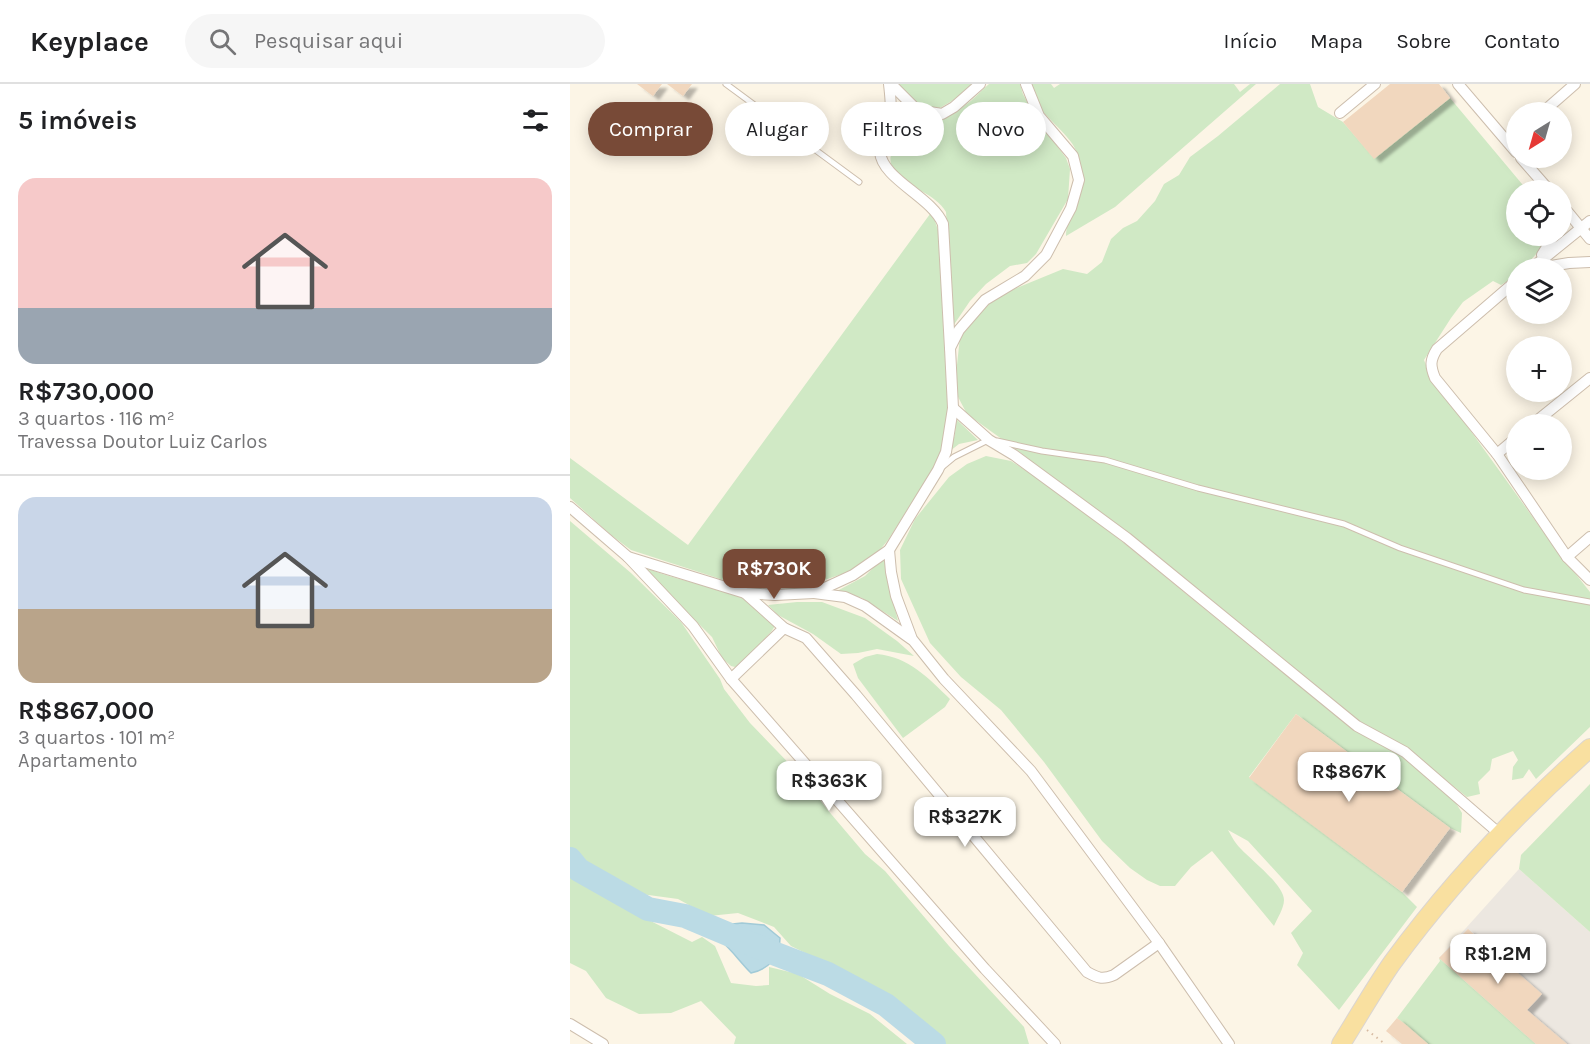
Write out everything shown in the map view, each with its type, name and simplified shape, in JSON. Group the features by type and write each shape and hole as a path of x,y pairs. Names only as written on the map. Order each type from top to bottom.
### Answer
{"main road":[{"path":"1341,1044 1392,963 1428,917 1546,787 1590,748"}],"street":[{"path":"890,84 917,110 942,114 954,107 980,84"},
{"path":"814,593 853,575 889,550 938,470 946,452 953,408 943,224 940,215 927,201 892,174 880,155 890,115 890,84"},
{"path":"950,348 959,330 985,300 1025,276 1046,255 1071,208 1079,180 1073,156 1039,116 1026,84"},
{"path":"1340,114 1375,84"},
{"path":"1458,84 1506,132"},
{"path":"1554,102 1575,84"},
{"path":"1530,168 1540,180"},
{"path":"1572,213 1586,225 1590,238"},
{"path":"1544,258 1586,225"},
{"path":"1539,258 1549,246"},
{"path":"1572,262 1590,262"},
{"path":"1506,290 1437,349 1431,359 1431,368 1435,378 1497,454 1568,557 1590,580"},
{"path":"1545,414 1590,378"},
{"path":"953,408 989,440 1014,455 1127,538 1357,726 1405,752 1501,835"},
{"path":"1497,454 1506,446"},
{"path":"570,507 628,557 693,626 731,679 985,969 1055,1044"},
{"path":"1568,557 1590,537"},
{"path":"889,550 896,596 912,639 926,658 1031,771 1159,943 1229,1044"},
{"path":"628,557 745,593 775,595 814,593 845,597 865,606 912,639"},
{"path":"745,593 784,628 806,638 1087,972 1098,978 1114,975 1159,943"},
{"path":"731,679 784,628"},
{"path":"570,1024 600,1043"}],"lane":[{"path":"726,84 859,182"},
{"path":"938,470 954,457 989,440 1105,460 1198,488 1344,524 1400,548 1524,590 1590,602"}],"path":[{"path":"1355,1021 1385,1044"}],"shaded area":[{"path":"1519,869 1590,932 1590,1044 1536,1044 1439,958"}],"green space":[{"path":"898,84 976,84 971,90 944,106 944,102 916,102"},
{"path":"989,84 1020,84 1027,102 970,102"},
{"path":"1030,84 1051,84 1054,88 1060,84 1234,84 1240,92 1250,84 1256,84 1115,207 1066,236 1077,192 1078,154 1070,140 1046,115 1046,102 1037,102"},
{"path":"1280,84 1310,84 1318,107 1343,122 1374,158 1450,98 1506,165 1506,168 1519,180 1506,180 1506,246 1543,246 1533,258 1506,258 1506,282 1501,285 1493,281 1463,302 1424,360 1429,373 1552,544 1590,592 1590,727 1536,779 1529,769 1523,778 1512,780 1513,767 1518,760 1513,751 1492,759 1490,770 1478,782 1480,794 1467,797 1399,743 1359,721 1021,453 967,414 957,395 956,374 960,337 977,312 1002,294 1063,269 1087,274 1102,262 1111,239 1123,228 1137,221 1155,201 1164,184 1179,175 1190,157"},
{"path":"956,111 956,156 1046,156 1046,131 1066,158 1070,169 1068,199 1036,254 1027,263 1010,266 986,284 970,301 953,326 946,212 936,200 896,173 891,162 892,156 944,156 944,117"},
{"path":"930,214 933,215 942,242 949,416 938,462 888,540 871,561 859,568 799,589 742,586 631,550 570,498 570,458 688,545"},
{"path":"956,419 978,440 959,444 950,451 955,434"},
{"path":"986,456 1011,461 1049,486 1124,543 1223,624 1395,751 1453,798 1462,813 1461,833 1450,828 1296,714 1249,777 1402,892 1417,907 1339,1010 1297,965 1303,953 1291,933 1312,911 1248,841 1228,830 1239,847 1273,880 1283,894 1283,906 1274,926 1212,851 1191,867 1175,886 1160,886 1130,868 1102,841 1044,762 1001,710 961,677 930,643 901,579 900,550 915,519 949,477 967,464"},
{"path":"570,521 631,573 681,622 720,679 724,689 750,723 804,779 865,854 885,871 949,946 1024,1027 1029,1044 941,1044 931,1028 906,1009 871,985 791,946 774,927 738,913 709,916 678,899 641,894 619,879 617,886 583,867 570,851"},
{"path":"886,555 886,572 898,621 862,598 837,591 865,576"},
{"path":"638,564 662,574 743,598 775,626 741,664 731,666 722,658 712,637"},
{"path":"822,602 865,618 914,656 877,649 841,654 813,634 778,615 768,605"},
{"path":"877,654 899,659 908,664 926,676 950,699 945,707 903,738 858,678 853,664 865,657"},
{"path":"1590,784 1590,932 1519,869 1521,855"},
{"path":"570,866 590,886 631,911 692,942 702,937 715,946 731,983 769,985 769,967 798,974 830,994 870,1014 907,1044 734,1044 736,1037 701,1001 671,1013 639,1014 606,998 586,971 570,963"},
{"path":"1439,958 1536,1044 1428,1044 1397,1018 1440,961"}],"water":[{"path":"742,923 764,925 780,938 778,951 772,961 763,969 751,973 720,940 723,925"}],"building":[{"path":"637,84 662,84 653,96"},
{"path":"667,84 692,84 683,96"},
{"path":"1390,84 1439,84 1450,98 1374,159 1343,122"},
{"path":"1296,714 1450,828 1402,892 1249,778"},
{"path":"1468,929 1542,994 1527,1010 1567,1044 1536,1044 1439,958"},
{"path":"1397,1018 1428,1044 1402,1044 1386,1031"}],"waterway":[{"path":"570,859 579,870 648,909 685,916 828,974 886,1005 934,1044"}]}
